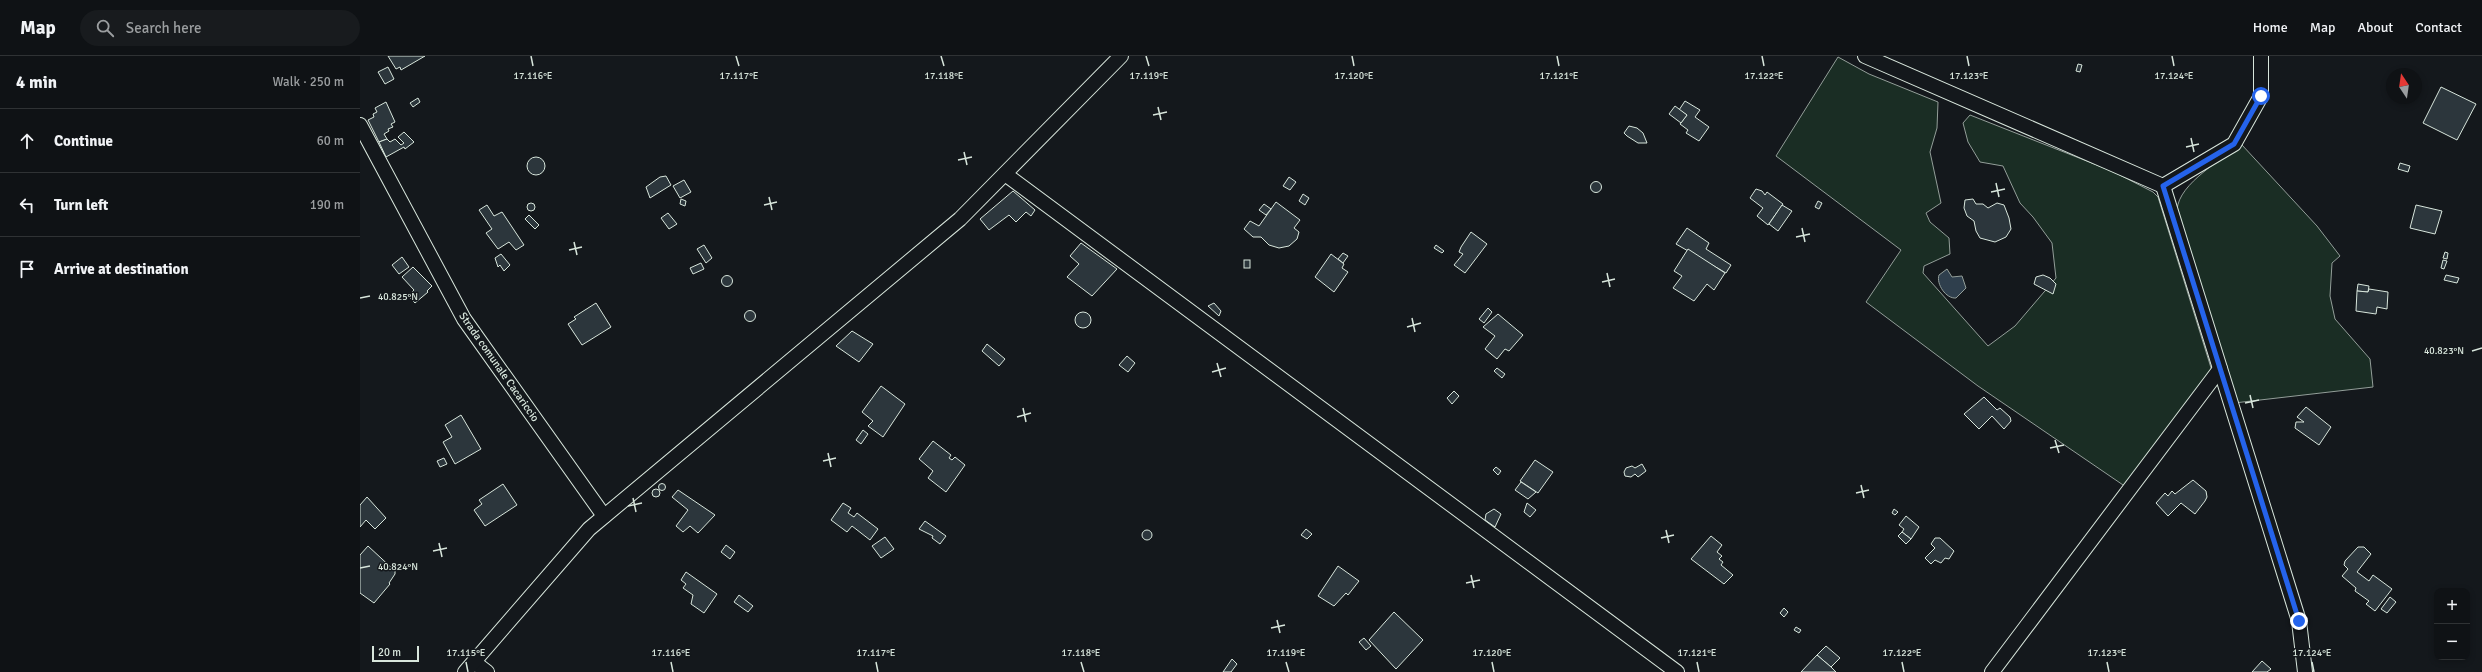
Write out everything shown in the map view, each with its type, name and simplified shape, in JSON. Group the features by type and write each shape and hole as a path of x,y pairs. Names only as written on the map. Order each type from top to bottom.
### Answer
{"street":[{"path":"487,672 469,667 589,529 960,219 1121,56"},
{"path":"1865,56 2163,186 2299,621 2305,672"},
{"path":"2163,186 2234,144 2261,96 2261,56"},
{"name":"Strada comunale Cacariccio","path":"360,125 464,319 604,516"},
{"path":"1005,174 1677,672"},
{"path":"1992,672 2220,369"}],"green space":[{"path":"1838,57 1869,74 1938,102 1937,128 1930,152 1941,203 1926,213 1930,222 1949,238 1950,254 1924,266 1923,273 1988,346 2015,326 2056,278 2052,243 2033,217 2020,203 2003,166 1980,162 1968,142 1963,123 1970,115 2112,171 2153,192 2158,197 2212,371 2126,487 1978,386 1866,302 1901,250 1776,156"},
{"path":"2241,141 2242,145 2317,226 2340,256 2332,263 2330,296 2335,319 2370,359 2373,387 2234,403 2177,210 2185,190 2193,181"}],"water":[{"path":"1947,269 1952,277 1962,276 1966,288 1956,298 1952,298 1945,294 1939,283 1939,275"}],"building":[{"path":"388,56 425,56 401,70 400,67 396,69"},
{"path":"2078,64 2082,65 2080,72 2076,71"},
{"path":"388,67 394,79 385,84 378,72"},
{"path":"2441,87 2476,104 2457,140 2423,123"},
{"path":"418,98 420,102 413,107 410,103"},
{"path":"1685,101 1700,110 1695,117 1709,127 1699,141 1686,133 1688,130 1680,124 1687,115 1679,110"},
{"path":"386,102 395,122 391,124 393,127 388,129 389,131 384,134 387,139 379,142 368,120 374,117 373,114 377,112 375,108"},
{"path":"1675,106 1687,115 1681,123 1669,114"},
{"path":"1629,126 1637,128 1643,133 1647,143 1638,143 1627,136 1624,133"},
{"path":"404,132 414,142 405,149 404,147 386,157 379,142 387,139 390,142 395,139 401,145 404,143 398,137"},
{"path":"536,157 542,160 545,166 542,172 536,175 530,172 527,166 530,160"},
{"path":"2400,163 2410,166 2408,172 2398,169"},
{"path":"666,176 671,185 650,198 646,187 660,177"},
{"path":"1289,177 1296,182 1290,190 1283,186"},
{"path":"684,180 691,192 680,198 673,186"},
{"path":"1596,181 1600,183 1602,187 1600,191 1596,193 1592,191 1590,187 1592,183"},
{"path":"1756,189 1762,191 1765,195 1767,192 1783,204 1768,225 1757,216 1763,208 1750,198"},
{"path":"1013,191 1035,210 1031,216 1026,212 1016,222 1009,215 989,230 980,219"},
{"path":"1303,194 1309,198 1305,205 1299,201"},
{"path":"681,199 686,201 685,206 680,204"},
{"path":"1973,199 1976,204 1983,204 1988,208 1997,203 2004,205 2011,229 2006,237 1995,242 1980,238 1976,231 1974,221 1967,216 1964,208 1965,200"},
{"path":"1818,201 1822,203 1819,209 1815,207"},
{"path":"1276,202 1300,220 1294,228 1299,232 1297,239 1289,246 1279,248 1269,245 1261,237 1253,237 1244,229 1250,221 1259,226"},
{"path":"529,203 533,203 535,207 533,211 529,211 527,209 527,205"},
{"path":"1264,204 1271,209 1266,215 1259,210"},
{"path":"487,205 494,216 502,212 524,245 516,250 509,242 498,249 486,233 492,229 479,210"},
{"path":"1782,205 1792,211 1778,231 1769,224"},
{"path":"2416,205 2442,211 2435,234 2410,228"},
{"path":"668,213 677,224 669,229 661,218"},
{"path":"529,215 539,225 535,229 525,219"},
{"path":"1687,228 1709,243 1706,249 1731,265 1726,273 1676,244"},
{"path":"1471,232 1487,244 1465,273 1454,265 1463,254 1459,252"},
{"path":"1081,243 1117,269 1092,296 1067,277 1079,264 1070,256"},
{"path":"704,245 712,258 706,263 697,249"},
{"path":"1436,245 1444,251 1442,253 1434,248"},
{"path":"1688,249 1725,273 1714,290 1707,284 1694,301 1673,288 1682,276 1674,271"},
{"path":"2445,252 2448,253 2447,259 2443,258"},
{"path":"1343,253 1348,256 1343,263 1338,259"},
{"path":"501,254 510,265 504,271 500,265 498,267 495,258"},
{"path":"1331,254 1344,264 1342,268 1348,272 1334,292 1315,277"},
{"path":"402,257 409,267 399,274 392,265"},
{"path":"1244,260 1250,260 1250,268 1244,268"},
{"path":"2443,260 2447,261 2444,269 2441,268"},
{"path":"701,263 704,269 693,274 690,268"},
{"path":"413,267 432,286 427,291 428,292 415,303 408,296 414,290 402,277"},
{"path":"727,275 731,277 733,281 731,285 727,287 723,285 721,281 723,277"},
{"path":"2043,275 2050,278 2056,284 2053,294 2034,284 2036,277"},
{"path":"2446,275 2459,278 2457,283 2444,280"},
{"path":"2358,284 2369,286 2368,292 2357,291"},
{"path":"2369,289 2388,292 2387,309 2377,307 2376,314 2356,311 2357,291 2368,292"},
{"path":"596,303 611,327 582,345 568,324 576,319 574,317"},
{"path":"1214,303 1221,311 1219,316 1208,306"},
{"path":"1488,308 1492,312 1484,323 1479,319"},
{"path":"748,311 752,311 754,312 754,320 748,321 745,318 745,314"},
{"path":"1080,312 1086,312 1091,317 1089,326 1086,328 1080,328 1075,323 1075,317"},
{"path":"1498,314 1523,335 1509,351 1505,349 1497,359 1485,349 1495,336 1483,327"},
{"path":"852,331 873,344 859,362 836,346"},
{"path":"987,344 1005,359 999,366 982,351"},
{"path":"1127,356 1135,363 1128,372 1119,365"},
{"path":"1497,368 1505,374 1502,378 1494,371"},
{"path":"881,386 905,404 883,437 868,426 873,421 862,412"},
{"path":"1454,391 1459,396 1452,404 1447,398"},
{"path":"1984,397 1997,410 2000,408 2010,417 2011,421 2004,429 1992,416 1979,429 1964,414"},
{"path":"2306,407 2331,427 2319,445 2295,428 2296,422 2304,422 2297,417"},
{"path":"461,415 481,449 455,464 443,442 452,437 445,425"},
{"path":"863,430 868,434 861,444 856,440"},
{"path":"933,441 951,455 949,458 952,460 955,457 965,465 946,492 928,478 933,471 919,459"},
{"path":"444,458 447,464 440,467 437,461"},
{"path":"1535,460 1553,472 1538,493 1520,481"},
{"path":"1642,464 1646,471 1638,477 1635,474 1631,477 1625,476 1624,472 1626,468 1632,466 1635,468"},
{"path":"1496,467 1501,471 1498,475 1493,470"},
{"path":"2193,480 2206,491 2207,497 2205,501 2195,514 2181,503 2168,516 2156,503 2165,493 2168,496 2172,491 2175,494"},
{"path":"1521,482 1536,492 1528,499 1515,490"},
{"path":"503,484 517,505 485,526 474,510 482,504 479,500"},
{"path":"662,484 665,487 662,490 659,487"},
{"path":"654,489 658,489 660,493 658,497 654,497 652,495 652,491"},
{"path":"678,490 715,515 698,533 690,526 683,532 676,526 688,510 672,497"},
{"path":"367,497 386,518 375,529 366,520 360,527 360,505"},
{"path":"843,503 851,508 848,513 854,517 857,513 878,529 870,540 852,526 847,532 831,520"},
{"path":"1527,503 1536,510 1530,517 1524,512"},
{"path":"1494,509 1501,514 1495,527 1485,520 1486,514"},
{"path":"1894,509 1898,512 1895,515 1892,513"},
{"path":"1906,516 1919,527 1911,539 1902,532 1904,529 1899,525"},
{"path":"925,521 946,536 940,544 932,538 933,536 919,529"},
{"path":"1306,529 1312,534 1307,539 1301,535"},
{"path":"1145,530 1149,530 1151,531 1151,539 1145,540 1142,537 1142,533"},
{"path":"1902,532 1911,539 1906,544 1898,536"},
{"path":"1711,536 1722,545 1717,552 1722,556 1719,559 1723,562 1721,565 1733,575 1724,584 1691,559"},
{"path":"885,537 894,549 881,558 872,546"},
{"path":"1935,538 1940,538 1954,551 1949,559 1945,558 1941,563 1935,560 1931,564 1925,558 1935,548 1931,544"},
{"path":"726,545 735,552 730,559 721,552"},
{"path":"368,546 395,571 395,574 389,583 390,584 374,603 360,593 360,555"},
{"path":"2358,547 2364,547 2371,554 2357,572 2369,581 2373,575 2392,589 2375,611 2366,604 2369,601 2355,591 2356,588 2342,576 2348,569 2344,565 2345,561"},
{"path":"1338,566 1359,581 1348,595 1346,593 1334,606 1318,596"},
{"path":"686,572 717,594 704,613 691,604 693,595 683,588 686,584 681,580"},
{"path":"739,595 753,606 748,612 734,602"},
{"path":"2390,597 2396,602 2387,613 2381,609"},
{"path":"1784,608 1788,612 1784,617 1780,613"},
{"path":"1394,612 1423,640 1396,669 1369,640"},
{"path":"1796,627 1801,630 1799,633 1794,630"},
{"path":"1364,638 1371,646 1366,650 1359,642"},
{"path":"1826,646 1840,658 1831,667 1817,655"},
{"path":"1817,655 1831,667 1836,672 1801,672"},
{"path":"1232,659 1237,664 1231,672 1223,672"},
{"path":"2262,661 2271,669 2267,672 2252,672"}],"route":[{"path":"2261,96 2234,144 2163,186 2299,621"}]}
